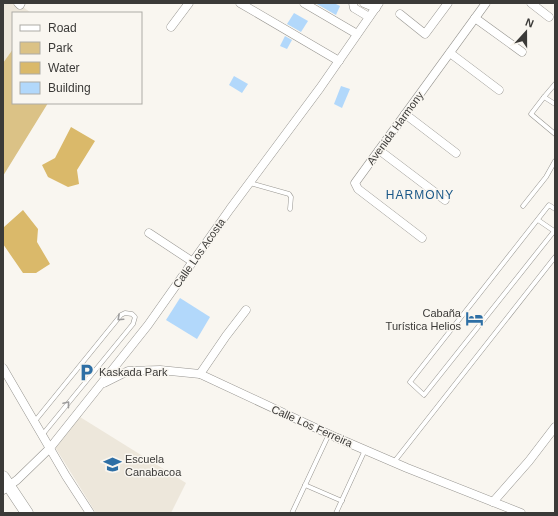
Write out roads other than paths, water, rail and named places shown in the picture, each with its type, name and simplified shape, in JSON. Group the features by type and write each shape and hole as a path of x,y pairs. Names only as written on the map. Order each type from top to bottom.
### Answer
{"main road":[{"path":"5,484 27,513"}],"street":[{"path":"18,3 20,5 22,3"},
{"path":"171,27 189,3"},
{"path":"240,3 339,61"},
{"path":"304,3 357,34"},
{"path":"352,3 354,8 370,17"},
{"path":"364,3 377,6"},
{"path":"400,14 425,34 448,3"},
{"name":"Avenida Harmony","path":"422,238 361,191 356,186 357,180 486,3"},
{"path":"530,3 549,17"},
{"name":"Calle Los Acosta","path":"5,484 17,480 50,448 148,325 192,262 339,61 377,6"},
{"path":"475,18 522,52"},
{"path":"450,53 499,90"},
{"path":"405,114 456,153"},
{"path":"379,150 445,200"},
{"path":"149,233 192,262"},
{"path":"200,374 246,310"},
{"path":"3,368 66,476 90,513"},
{"name":"Calle Los Ferreira","path":"101,384 128,371 160,370 200,374 365,450 521,513"},
{"path":"493,502 529,461 555,427"}],"lane":[{"path":"555,84 531,114 555,134"},
{"path":"544,97 555,104"},
{"path":"523,206 546,177 555,161"},
{"path":"250,183 289,194 291,197 290,209"},
{"path":"538,220 555,230 424,395 410,382 549,205 555,209"},
{"path":"394,462 555,257"},
{"path":"35,421 121,315 125,313 132,314 135,317 133,324 42,434"},
{"path":"292,513 329,434"},
{"path":"336,513 365,450"},
{"path":"305,485 342,501"}],"water":[{"path":"71,127 95,141 77,170 79,184 68,187 48,177 42,165 55,158"},
{"path":"23,210 38,229 37,242 50,264 36,273 23,273 3,244 4,227"}],"place":[{"name":"Cabaña Turística Helios","path":"474,319"},
{"name":"Kaskada Park","path":"86,372"},
{"name":"Escuela Canabacoa","path":"112,465"}],"district":[{"name":"HARMONY","path":"420,195"}]}
